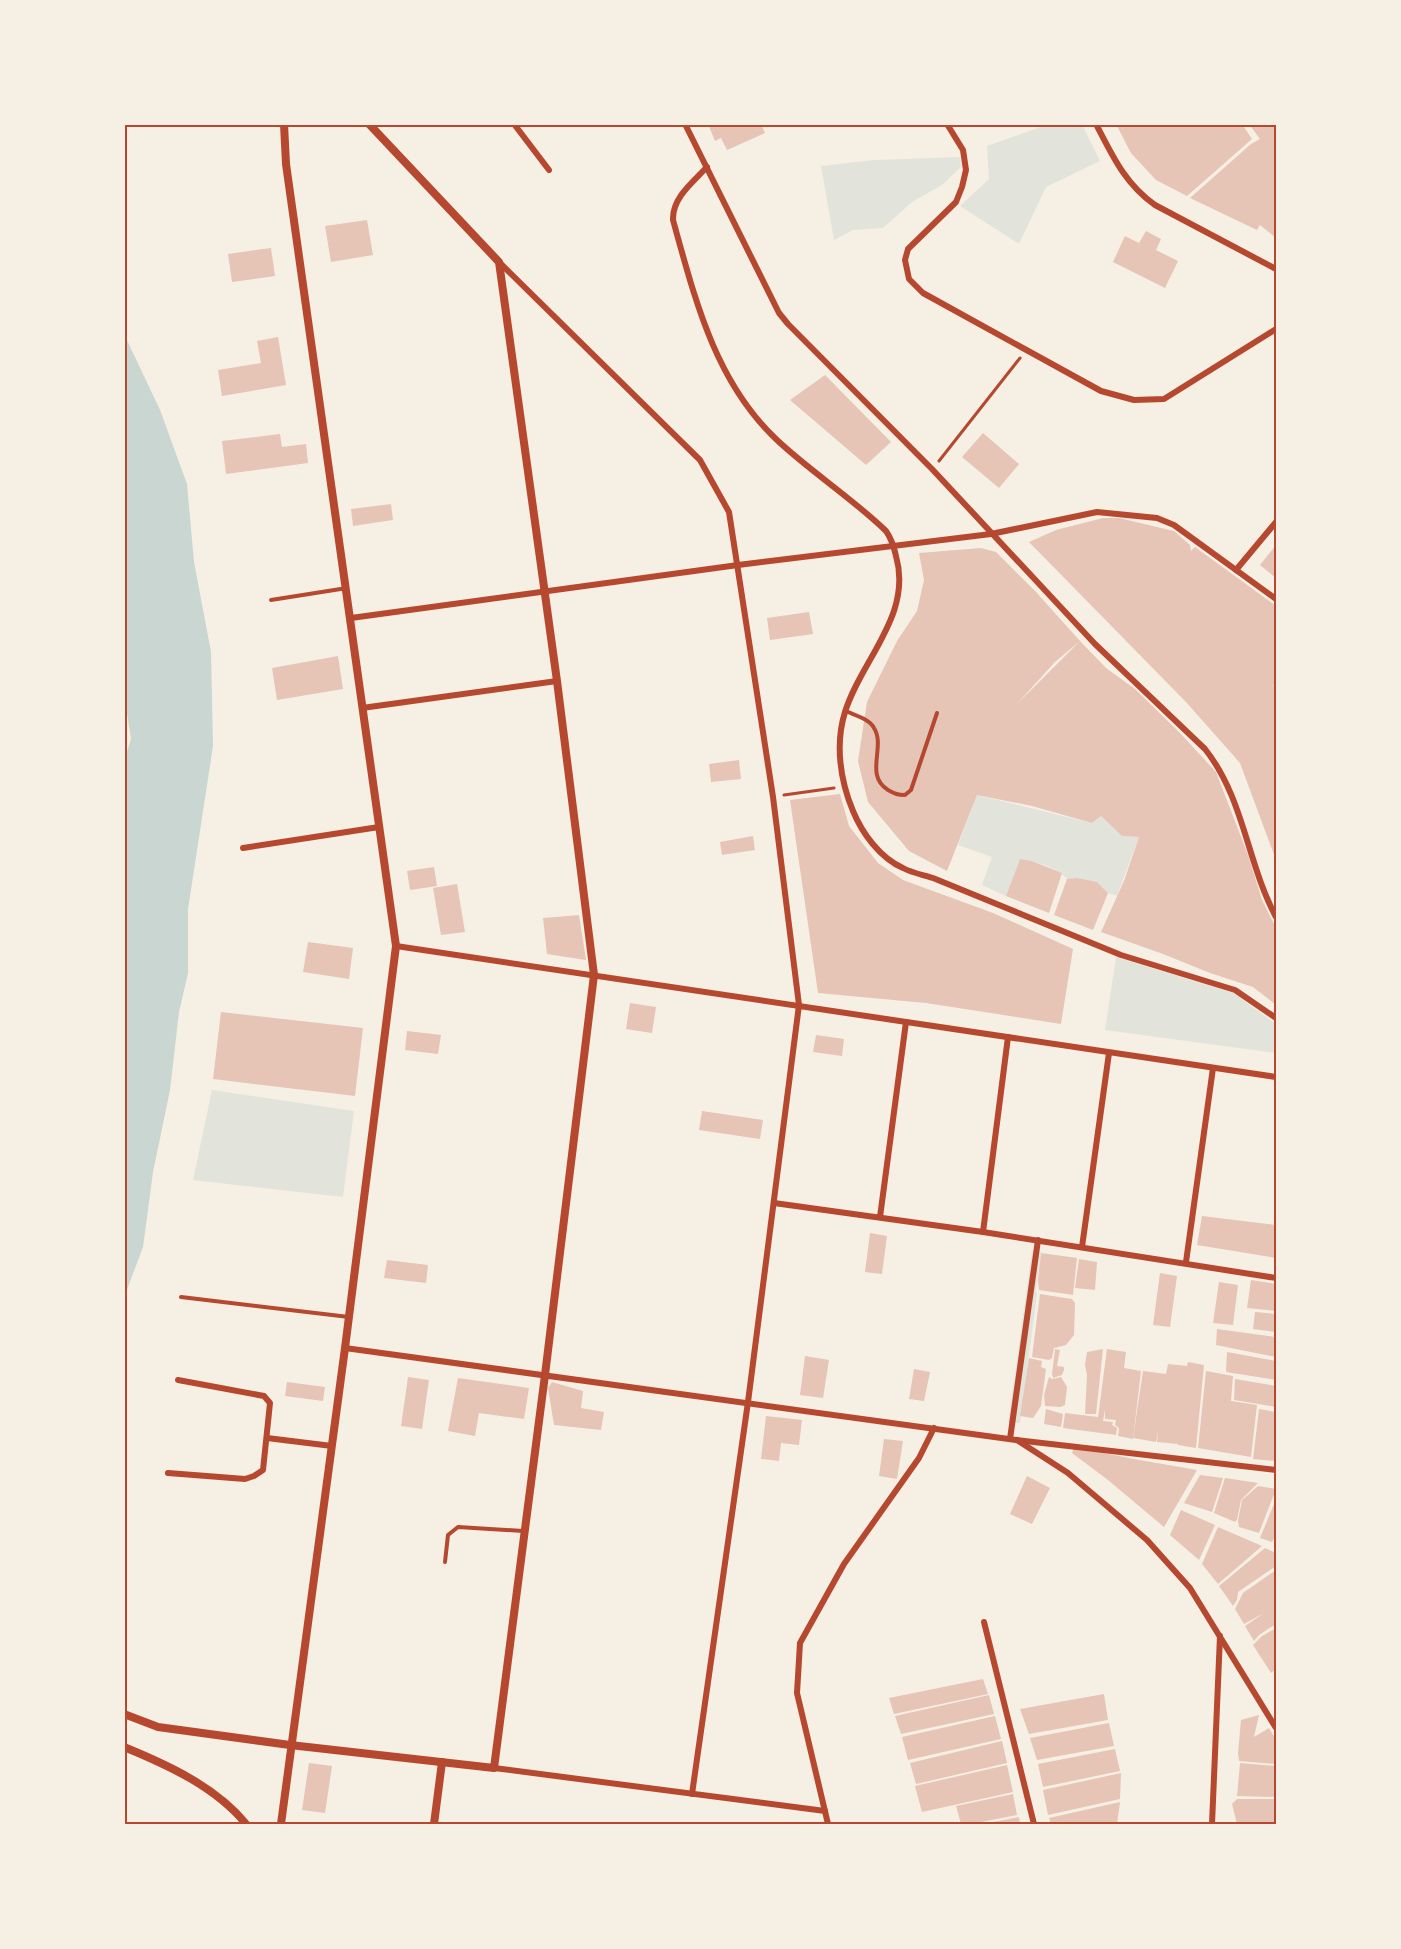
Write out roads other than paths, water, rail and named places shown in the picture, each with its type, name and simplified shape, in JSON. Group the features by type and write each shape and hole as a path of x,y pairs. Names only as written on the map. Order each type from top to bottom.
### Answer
{"street":[{"path":"281,1824 396,946 286,164 284,124"},
{"path":"369,124 499,262 700,460 729,512 773,797 799,1005 748,1402 692,1794"},
{"path":"514,124 549,170"},
{"path":"685,124 779,312 788,324 932,469 1095,644 1205,750 1215,763 1232,796 1276,917"},
{"path":"947,124 963,150 966,170 956,202 908,249 905,260 909,279 923,293 1101,391 1134,400 1164,399 1276,329"},
{"path":"1096,124 1122,173 1142,196 1276,269"},
{"path":"706,166 680,197 674,208 673,220 697,305 717,357 742,399 767,431 878,523 890,536 900,572 896,608 845,710 839,744 845,787 864,833 885,856 903,868 933,878 1121,955 1235,990 1276,1018"},
{"path":"494,1768 546,1375 594,975 557,681 499,262"},
{"path":"351,618 738,565 991,534 1097,513 1157,518 1174,525 1276,599"},
{"path":"1236,570 1276,522"},
{"path":"362,708 557,681"},
{"path":"243,848 379,827"},
{"path":"396,946 1276,1077"},
{"path":"880,1217 906,1022"},
{"path":"983,1232 1008,1037"},
{"path":"1082,1247 1109,1053"},
{"path":"1186,1263 1213,1068"},
{"path":"774,1203 1038,1240 1276,1278"},
{"path":"1013,1439 1038,1240"},
{"path":"345,1348 1013,1439 1276,1470"},
{"path":"168,1473 244,1479 254,1476 263,1470 267,1438 270,1403 264,1395 178,1380"},
{"path":"828,1824 797,1692 800,1643 844,1564 919,1458 934,1428"},
{"path":"267,1438 332,1446"},
{"path":"1013,1439 1068,1473 1147,1540 1190,1588 1276,1728"},
{"path":"984,1622 1034,1824"},
{"path":"1212,1824 1220,1635"},
{"path":"124,1714 158,1727 825,1811"},
{"path":"124,1747 147,1756 192,1780 216,1796 246,1824"},
{"path":"434,1824 442,1762"}],"lane":[{"path":"271,600 347,588"},
{"path":"845,710 874,727 877,740 875,772 883,787 897,795 906,795 911,790 937,712"},
{"path":"181,1297 349,1317"},
{"path":"445,1562 448,1535 458,1527 524,1532"}]}
